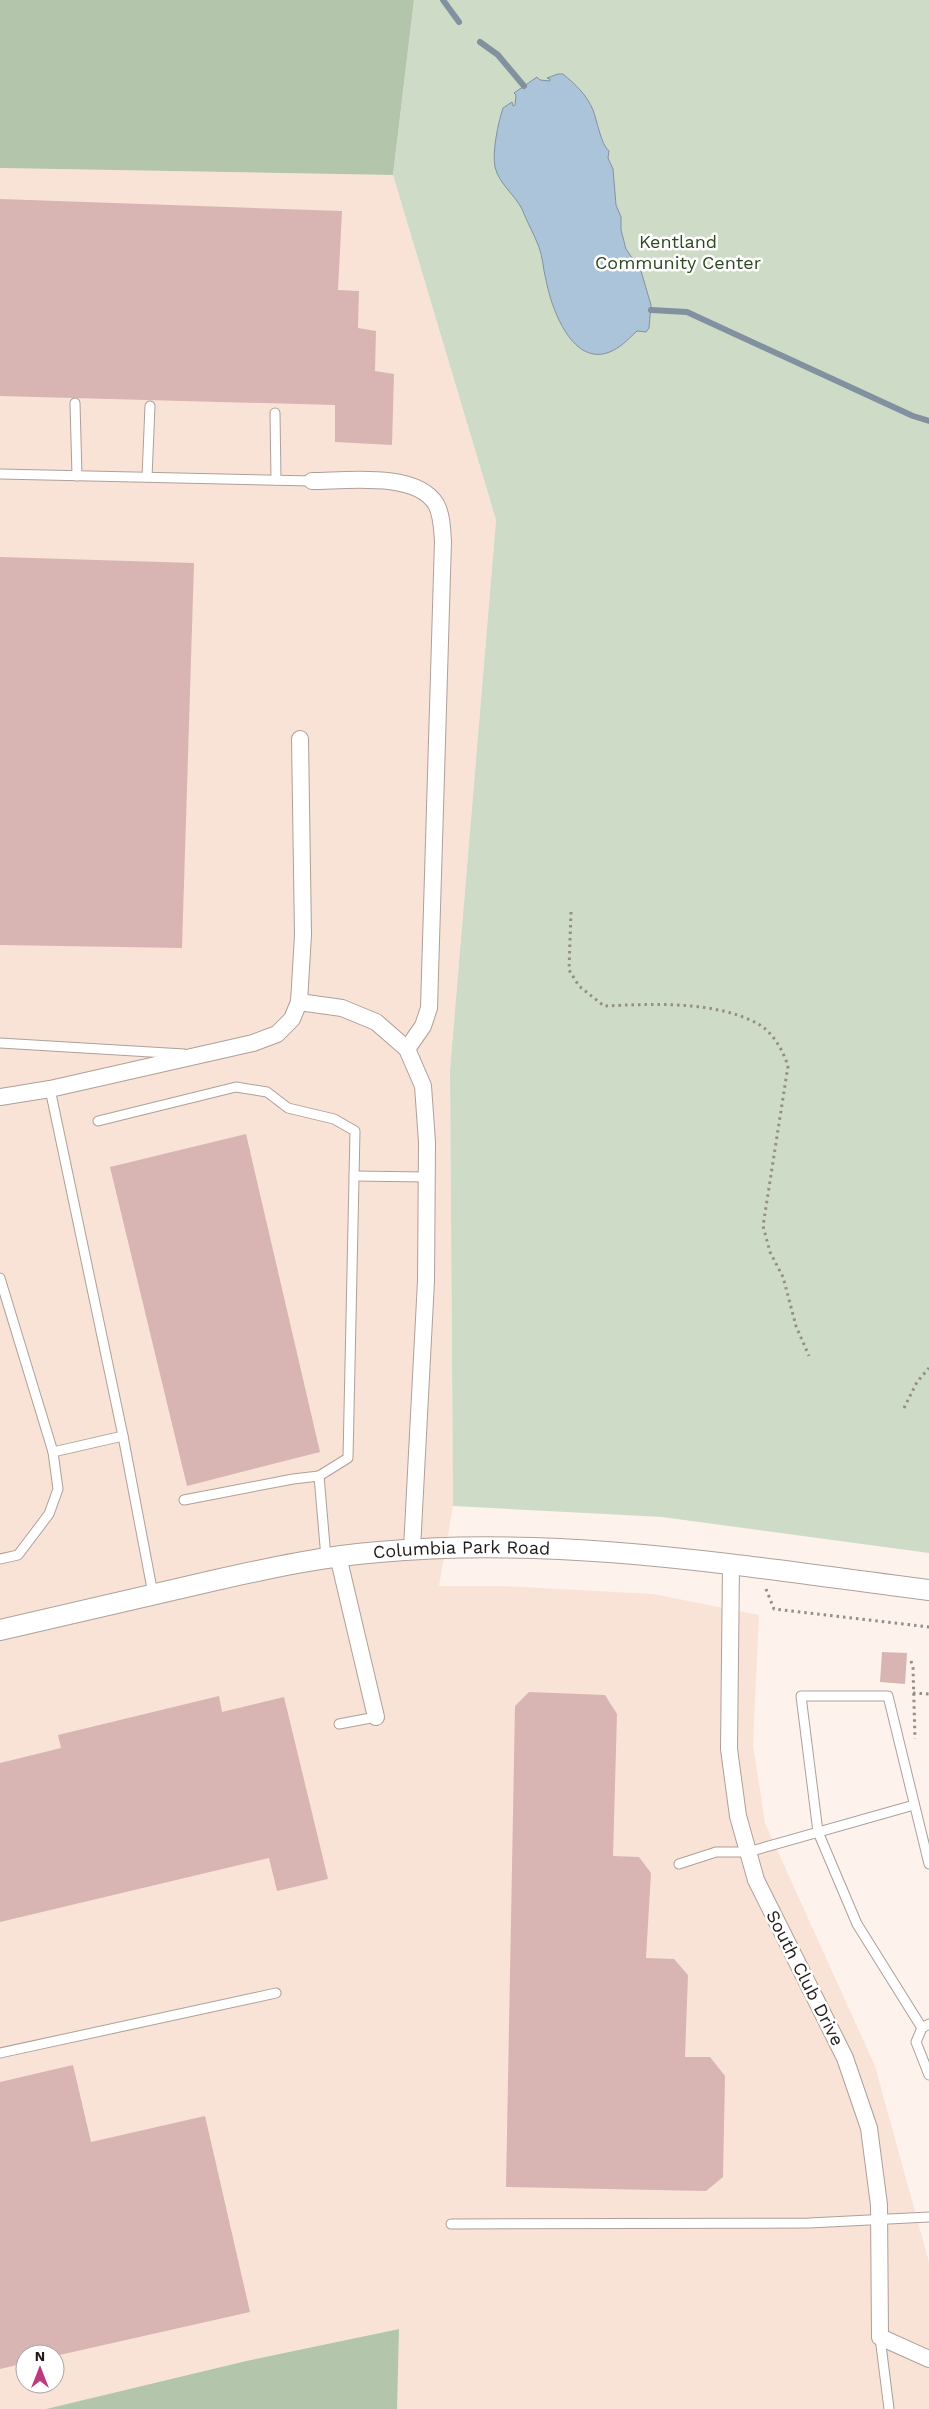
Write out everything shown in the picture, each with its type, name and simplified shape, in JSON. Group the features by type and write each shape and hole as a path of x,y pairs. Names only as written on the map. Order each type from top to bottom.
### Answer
{"street":[{"path":"312,481 392,481 407,484 419,488 429,495 436,504 441,519 443,541 429,1008 423,1026 407,1048"},
{"path":"0,1097 50,1090 253,1043 277,1034 292,1019 299,1002 303,935 300,739"},
{"path":"299,1002 342,1008 376,1022 407,1048 423,1086 427,1177 426,1281 412,1549"},
{"name":"Columbia Park Road","path":"0,1630 153,1594 332,1557 412,1549 506,1546 575,1549 659,1556 929,1590"},
{"path":"332,1557 376,1716"},
{"name":"South Club Drive","path":"731,1565 729,1749 733,1790 756,1880 845,2058 863,2106 876,2167 880,2220 880,2337"},
{"path":"880,2337 929,2359"}],"lane":[{"path":"75,403 77,476"},
{"path":"147,478 150,406"},
{"path":"275,413 276,480"},
{"path":"0,474 312,481"},
{"path":"0,1043 204,1055"},
{"path":"98,1121 236,1087 267,1092 288,1108 334,1118 355,1132 348,1458 319,1476 293,1479 184,1500"},
{"path":"50,1090 123,1436 153,1594"},
{"path":"354,1176 427,1177"},
{"path":"0,1278 53,1452 58,1489 49,1514 18,1555 0,1560"},
{"path":"53,1452 123,1436"},
{"path":"319,1476 332,1557"},
{"path":"929,1864 888,1696 802,1696 818,1832 857,1924 926,2026 916,2042 929,2075"},
{"path":"339,1724 376,1716"},
{"path":"679,1864 716,1852 748,1852 914,1805"},
{"path":"0,2053 276,1993"},
{"path":"451,2224 809,2224 929,2217"},
{"path":"880,2337 889,2409"}],"path":[{"path":"571,912 570,970 579,986 604,1006 670,1003 725,1012 760,1026 781,1047 788,1066 763,1226 770,1252 783,1277 796,1326 809,1356"},
{"path":"904,1408 917,1382 929,1368"},
{"path":"761,1569 767,1597 774,1609 929,1627"},
{"path":"910,1661 913,1668 915,1744"},
{"path":"913,1693 929,1694"}],"shaded area":[{"path":"0,168 393,175 496,520 450,1070 453,1506 439,1586 502,1586 653,1594 759,1615 753,1745 765,1823 875,2066 929,2262 929,2409 397,2409 398,2329 245,2361 46,2409 0,2409"}],"green space":[{"path":"0,0 414,0 393,175 0,168"},
{"name":"Kentland Community Center","path":"414,0 929,0 929,1553 662,1517 453,1506 450,1070 496,520 393,175"},
{"path":"399,2329 397,2409 46,2409 246,2361"}],"water":[{"path":"563,74 576,86 593,110 601,138 609,151 608,158 613,169 616,205 621,217 621,230 626,249 641,271 651,305 649,328 646,332 637,331 620,346 607,353 594,354 583,350 573,342 565,331 553,304 537,242 522,209 503,184 495,167 496,138 503,108 512,102 513,106 515,105 516,95 514,93 537,77 540,80 550,81 547,78"}],"building":[{"path":"0,199 342,211 338,290 359,291 358,328 376,331 375,371 394,374 392,445 335,442 335,405 0,396"},
{"path":"0,557 194,563 182,948 0,945"},
{"path":"246,1134 320,1452 187,1486 110,1167"},
{"path":"882,1652 907,1653 905,1684 880,1682"},
{"path":"529,1692 605,1695 617,1714 613,1856 639,1857 651,1873 646,1958 674,1959 688,1975 685,2057 710,2057 725,2076 723,2177 706,2191 506,2187 515,1706"},
{"path":"219,1696 222,1712 284,1697 328,1879 277,1891 269,1858 0,1922 0,1763 61,1748 58,1735"},
{"path":"73,2065 91,2142 205,2116 250,2312 65,2354 65,2344 15,2344 15,2365 0,2369 0,2082"}],"waterway":[{"path":"443,0 459,22"},
{"path":"480,42 498,55 524,86"},
{"path":"651,310 687,312 913,416 929,421"}]}
